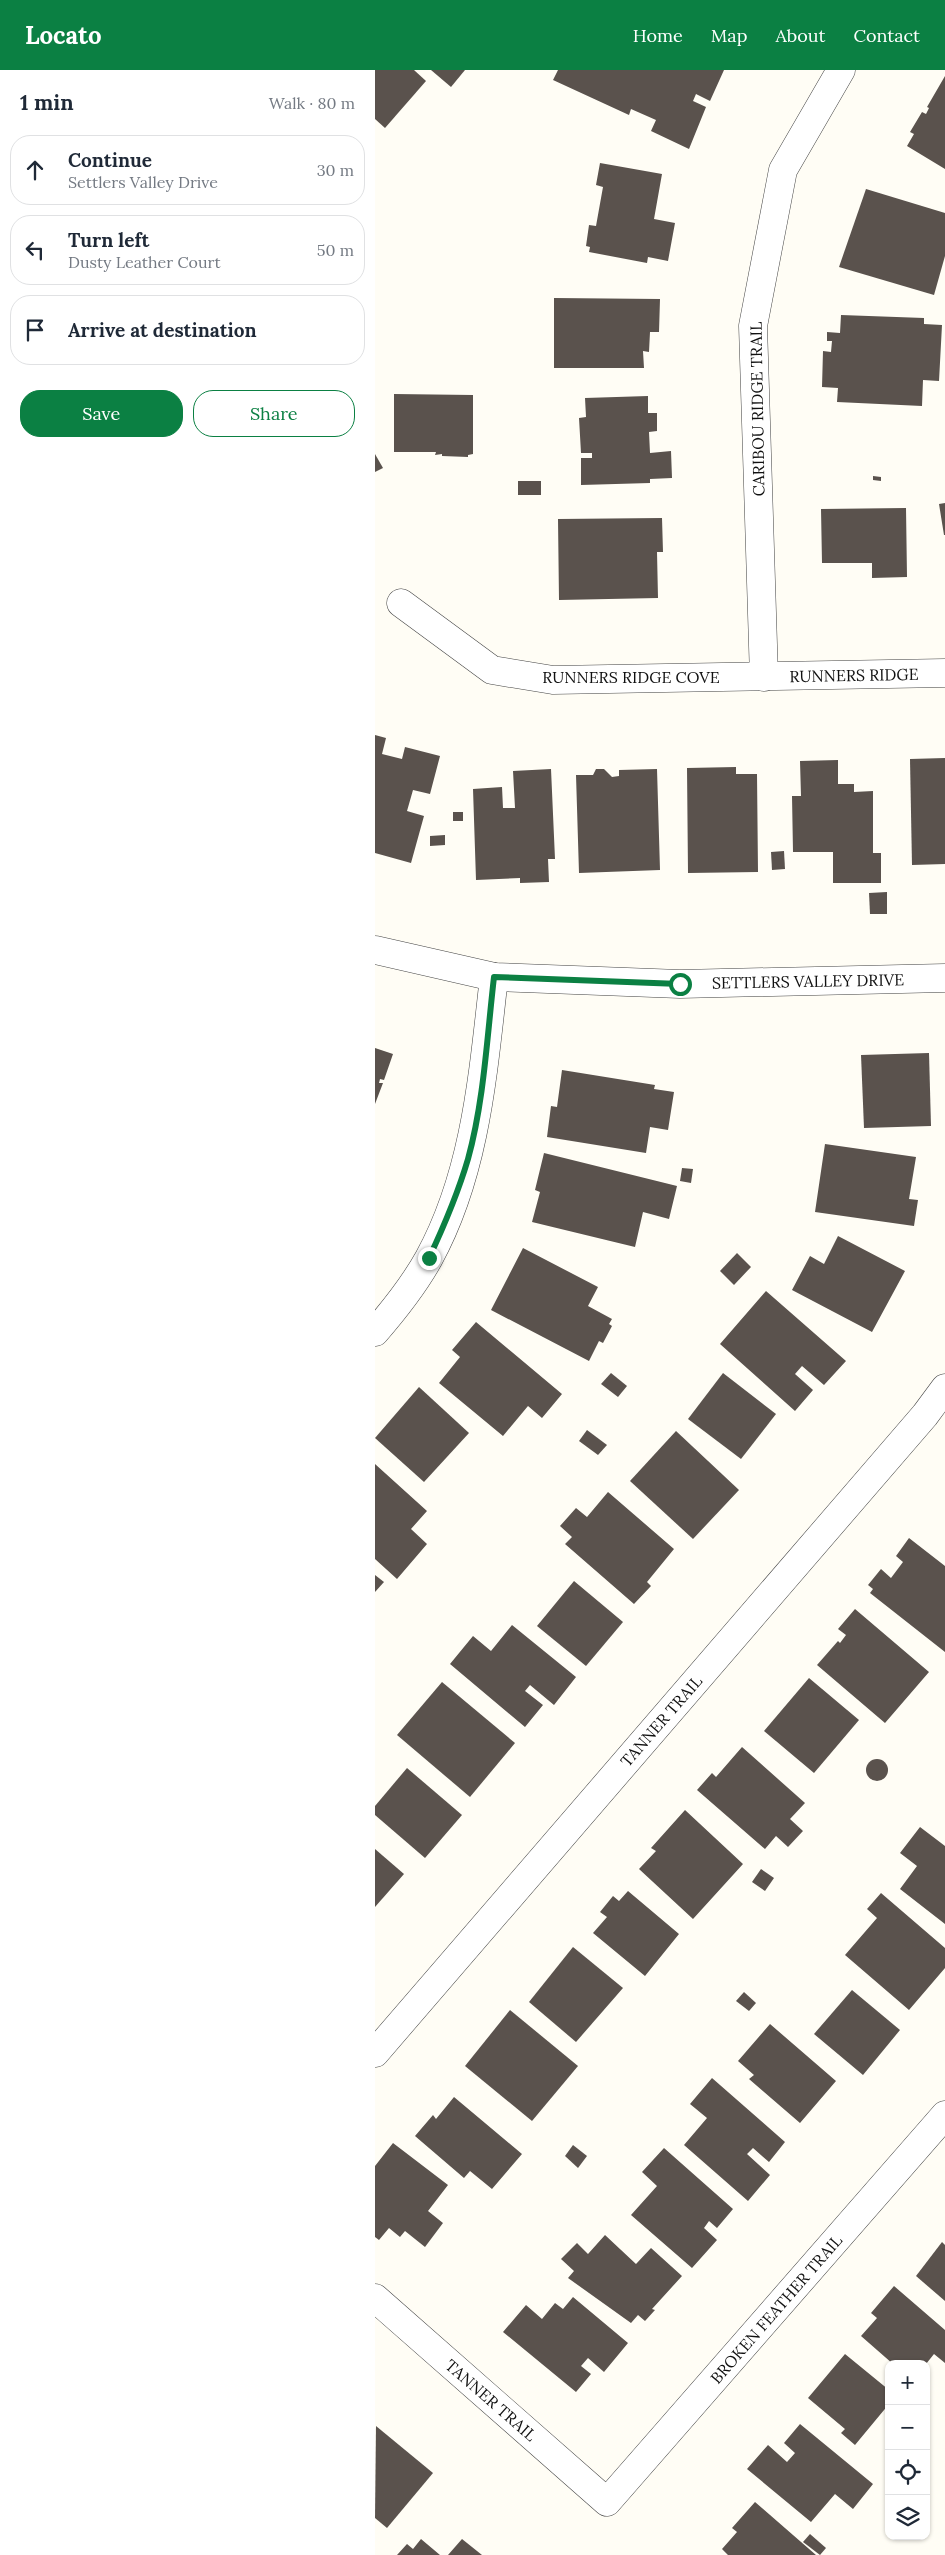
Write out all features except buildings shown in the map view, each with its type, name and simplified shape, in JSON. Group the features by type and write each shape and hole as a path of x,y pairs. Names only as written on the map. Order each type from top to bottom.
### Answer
{"street":[{"name":"CARIBOU RIDGE TRAIL","path":"764,677 753,326 783,170 841,70"},
{"name":"RUNNERS RIDGE COVE","path":"401,603 492,670 553,680 764,677"},
{"name":"RUNNERS RIDGE","path":"764,677 945,673"},
{"name":"SETTLERS VALLEY DRIVE","path":"375,950 494,977 680,984 945,978"},
{"path":"375,1332 399,1304 429,1258 453,1207 468,1158 479,1100 494,977"},
{"name":"TANNER TRAIL","path":"375,2053 925,1415 945,1388"},
{"name":"BROKEN FEATHER TRAIL","path":"607,2502 945,2115"},
{"name":"TANNER TRAIL","path":"375,2298 607,2502"}],"route":[{"path":"429,1258 453,1207 468,1158 479,1100 494,977 680,984"}]}
